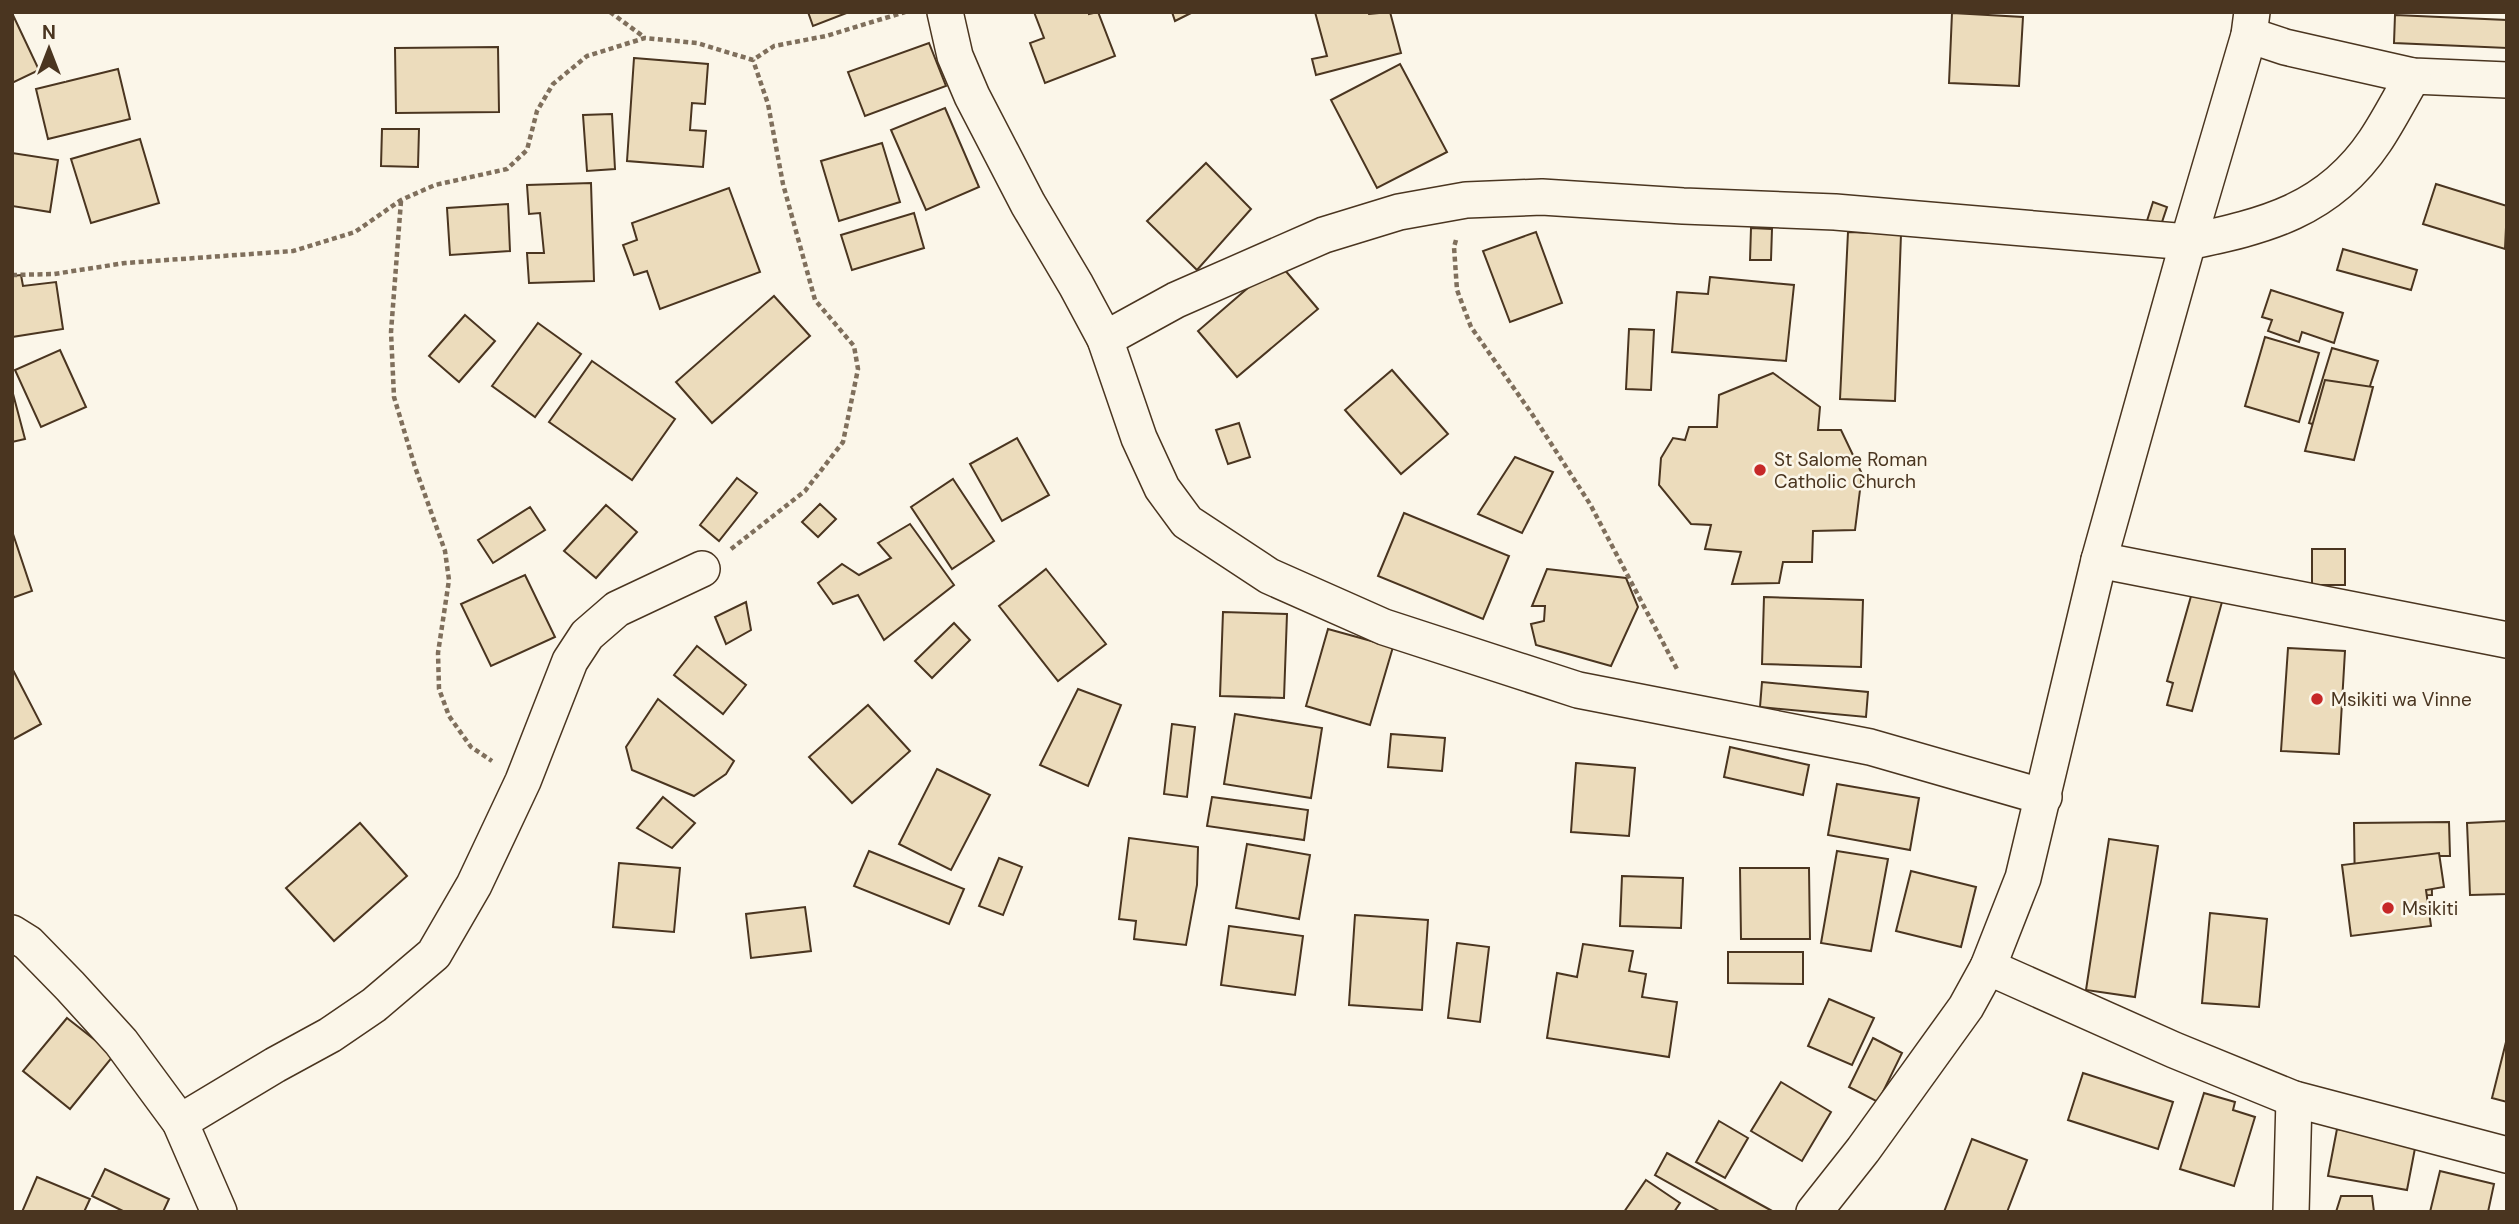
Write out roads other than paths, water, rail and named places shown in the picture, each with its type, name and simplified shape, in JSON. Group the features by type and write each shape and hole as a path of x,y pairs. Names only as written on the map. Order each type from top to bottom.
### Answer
{"street":[{"path":"945,12 955,56 972,96 1028,204 1105,339 1139,438 1162,488 1186,522 1269,576 1384,627 1578,690 1870,747 2044,797"},
{"path":"1814,1212 1863,1150 1966,1007 1988,967 2024,877 2099,560 2250,24 2285,47 2413,76 2507,79"},
{"path":"1105,339 1176,300 1324,235 1399,212 1466,200 1542,197 1657,205 1835,212 2188,242 2261,225 2302,210 2343,180 2374,142 2413,76"},
{"path":"2099,560 2507,640"},
{"path":"180,1122 330,1035 374,1005 433,954 474,885 523,781 570,661 587,635 617,609 702,569"},
{"path":"12,933 28,943 121,1042 180,1122 219,1212"},
{"path":"1988,967 2174,1050 2294,1099 2507,1155"},
{"path":"2291,1212 2294,1099"}],"place":[{"name":"St Salome Roman Catholic Church","path":"1760,470"},
{"name":"Msikiti wa Vinne","path":"2317,699"},
{"name":"Msikiti","path":"2388,908"}]}
